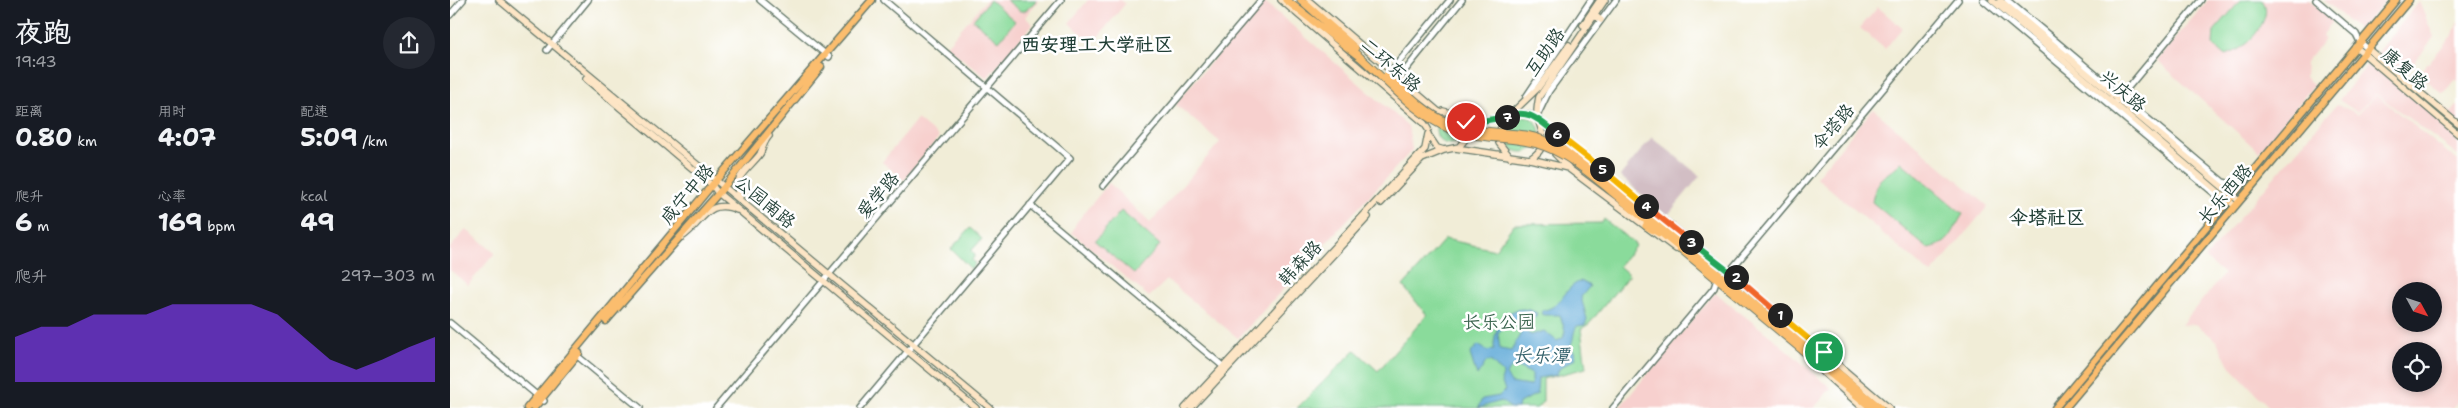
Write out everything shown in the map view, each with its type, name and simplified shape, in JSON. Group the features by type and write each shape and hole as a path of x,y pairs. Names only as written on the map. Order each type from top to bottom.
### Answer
{"highway":[{"name":"二环东路","path":"1302,0 1330,25 1357,60"},
{"name":"二环东路","path":"1286,3 1302,13 1357,60 1441,125 1454,131 1480,136 1540,144 1570,158 1613,188 1676,240 1856,391 1872,408"},
{"path":"1319,10 1330,25"},
{"path":"1653,211 1676,240"},
{"path":"1646,226 1676,240"},
{"name":"二环东路","path":"1676,240 1830,373 1880,408"},
{"path":"1830,373 1840,388"},
{"path":"1849,374 1856,391"}],"main road":[{"name":"公园南路","path":"493,0 714,184 724,187 743,201 990,408"},
{"name":"公园南路","path":"498,0 549,48"},
{"name":"咸宁中路","path":"574,353 676,241 717,192 724,187 872,0"},
{"name":"咸宁中路","path":"534,408 574,353 714,184 876,0"},
{"path":"1281,0 1357,60 1424,123 1434,146 1444,150 1463,144 1469,133 1468,124 1460,115"},
{"path":"1308,0 1439,112 1454,112 1472,119 1487,121 1525,112 1539,118 1729,272 1888,408"},
{"name":"互助路","path":"1508,117 1538,88 1600,0"},
{"name":"互助路","path":"1539,118 1539,97 1605,0"},
{"name":"兴庆路","path":"1992,0 2237,203"},
{"name":"兴庆路","path":"2000,0 2116,102 2216,181 2230,197"},
{"name":"长乐西路","path":"2055,408 2396,0"},
{"name":"长乐西路","path":"2065,408 2409,0"},
{"path":"1594,15 1601,20"},
{"name":"康复路","path":"2358,44 2458,134"},
{"name":"康复路","path":"2365,51 2458,124"},
{"path":"1428,132 1432,118 1439,112"},
{"path":"1508,117 1498,135 1503,151 1510,157"},
{"path":"1530,158 1542,148 1544,140 1539,118"},
{"name":"韩森路","path":"1191,408 1425,149 1428,132"},
{"path":"743,201 738,194 738,180 761,152 769,136"},
{"path":"1577,149 1562,144 1555,150 1556,156 1568,168 1646,226 1716,282 1863,408"},
{"path":"1455,148 1510,157 1530,158 1568,168"},
{"name":"韩森路","path":"1185,408 1225,369 1422,159 1444,150"},
{"path":"2210,172 2216,181"},
{"name":"公园南路","path":"714,184 717,192 976,408"},
{"path":"676,241 691,231 714,207 725,206 742,213"},
{"name":"咸宁中路","path":"527,408 541,399"}],"street":[{"path":"450,15 462,0"},
{"path":"549,48 588,0"},
{"path":"760,0 827,56"},
{"path":"860,408 1070,158 884,0"},
{"name":"爱学路","path":"716,408 822,280 830,274 1062,0"},
{"path":"1103,186 1261,0"},
{"path":"1391,71 1450,0"},
{"path":"1399,78 1462,0"},
{"path":"1523,103 1591,0"},
{"path":"1539,118 1549,91 1616,0"},
{"name":"伞塔路","path":"1729,272 1958,0"},
{"path":"1983,0 2116,102 2210,172 2231,185 2239,182 2255,167"},
{"path":"2007,0 2215,194 2218,203 2210,222"},
{"path":"2116,102 2201,0"},
{"path":"2316,0 2356,34 2358,44"},
{"path":"1030,205 1225,369"},
{"path":"1613,408 1714,288 1716,282"},
{"path":"450,323 541,399"},
{"path":"574,353 640,408"}],"shaded area":[{"path":"986,0 1039,0 1025,17 1033,24 987,78 946,46"},
{"path":"1088,0 1121,0 1125,4 1093,43 1069,23"},
{"path":"2208,0 2309,0 2333,21 2322,36 2325,39 2306,62 2305,77 2314,85 2259,152 2157,60"},
{"path":"2324,0 2386,0 2360,31"},
{"path":"1264,1 1408,126 1412,150 1238,338 1167,280 1149,297 1072,233 1076,223 1109,183 1150,223 1220,142 1175,104"},
{"path":"2419,2 2434,37 2405,74 2451,113 2458,105 2458,155 2376,94 2357,112 2339,100"},
{"path":"1878,7 1902,28 1885,49 1860,28"},
{"path":"2458,22 2458,81 2455,79 2443,94 2419,74 2453,34"},
{"path":"2376,95 2458,161 2458,401 2452,408 2270,408 2229,365 2216,340 2196,324 2181,325 2224,274 2205,258 2337,104 2358,114"},
{"path":"1873,109 1988,206 1931,274 1816,177"},
{"path":"917,119 939,137 904,180 882,162"},
{"path":"1652,137 1700,176 1667,216 1620,176"},
{"path":"466,229 495,253 468,285 450,270 450,248"},
{"path":"1715,293 1774,339 1831,388 1814,408 1619,408"}],"green space":[{"path":"990,0 1015,21 999,41 973,20"},
{"path":"1006,0 1037,0 1025,11 1020,11"},
{"path":"2241,0 2262,0 2265,7 2265,16 2261,25 2248,42 2240,49 2224,55 2213,45 2214,31"},
{"path":"1450,116 1460,120 1464,130 1460,140 1450,144 1440,140 1436,130 1440,120"},
{"path":"1522,116 1535,121 1540,134 1535,147 1522,152 1509,147 1504,134 1509,121"},
{"path":"1901,162 1963,214 1950,237 1941,244 1927,248 1872,202 1879,181"},
{"path":"1121,211 1160,245 1134,274 1095,241"},
{"name":"长乐公园","path":"1604,219 1636,245 1619,266 1629,275 1589,324 1581,329 1586,368 1543,379 1543,401 1537,408 1297,408 1355,350 1378,371 1427,315 1403,286 1445,239 1495,250 1514,224 1602,223"},
{"path":"970,228 982,239 971,251 975,255 972,260 975,264 971,269 951,249"}],"water":[{"name":"长乐潭","path":"1581,281 1590,286 1581,297 1587,319 1585,325 1577,326 1569,348 1574,351 1576,358 1560,368 1556,375 1538,378 1537,394 1519,403 1518,408 1511,408 1501,401 1478,408 1482,399 1499,396 1505,390 1501,381 1503,374 1492,362 1487,361 1477,376 1470,354 1478,345 1488,351 1494,349 1496,331 1500,323 1511,312 1519,309 1537,313 1536,317 1514,325 1505,325 1498,333 1500,349 1511,351 1523,329 1531,335 1544,331 1557,341 1563,338 1565,331 1560,315 1543,315 1542,311 1560,301 1575,284","holes":["1514,365 1532,374 1532,382 1529,386 1511,383 1506,374"]}],"district":[{"name":"西安理工大学社区","path":"1097,44"},
{"name":"伞塔社区","path":"2047,217"}],"route":[{"path":"1466,122 1460,115 1487,121 1508,117 1515,113 1525,112 1534,116 1729,272 1824,352"}]}
